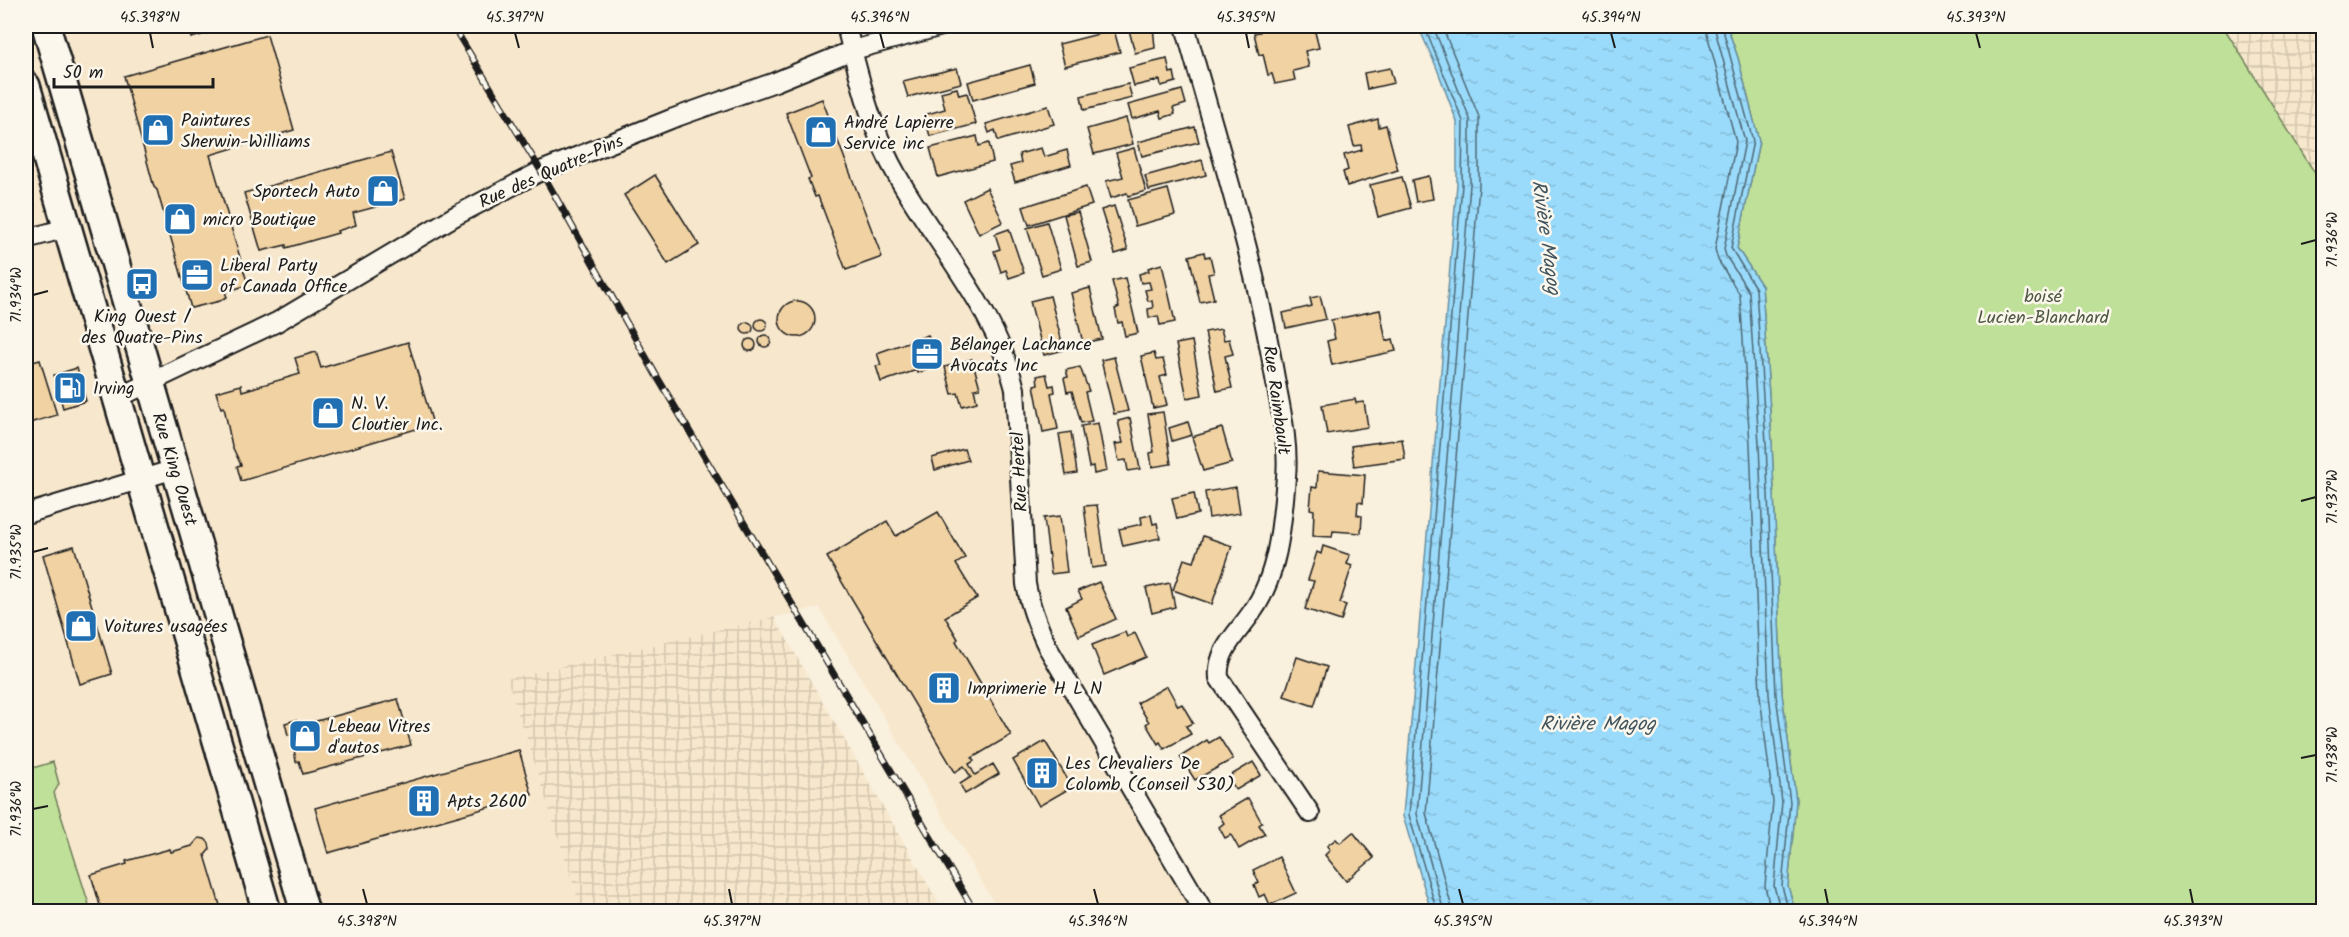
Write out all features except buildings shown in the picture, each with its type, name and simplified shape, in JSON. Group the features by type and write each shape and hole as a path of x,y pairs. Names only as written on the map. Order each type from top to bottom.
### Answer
{"main road":[{"name":"Rue King Ouest","path":"46,26 305,912"},
{"name":"Rue King Ouest","path":"26,86 267,912"}],"street":[{"name":"Rue Hertel","path":"846,26 870,113 897,176 979,305 1002,349 1012,375 1015,389 1026,584 1038,627 1204,912"},
{"name":"Rue des Quatre-Pins","path":"117,398 277,322 455,216 541,171 671,118 776,82 853,50 942,26"},
{"name":"Rue Raimbault","path":"1185,26 1263,313 1286,444 1287,474 1273,566 1254,610 1221,655 1217,666 1218,678 1310,813"},
{"path":"26,239 67,228"},
{"path":"26,514 175,469"}],"shaded area":[{"path":"26,26 846,26 870,113 1002,349 1030,605 1204,911 999,911 819,607 507,679 582,911 91,911 54,793 53,762 26,770"},
{"path":"2223,26 2323,26 2323,186"},
{"path":"774,617 943,911 582,911 507,679"}],"green space":[{"name":"boisé Lucien-Blanchard","path":"1727,26 2223,26 2323,186 2323,911 1795,911 1788,887 1796,801 1782,694 1772,443 1762,286 1737,248 1759,141 1738,58"},
{"path":"53,762 59,784 54,793 91,911 26,911 26,770"}],"water":[{"name":"Rivière Magog","path":"1418,26 1727,26 1738,58 1759,141 1737,248 1762,286 1772,443 1782,694 1796,801 1788,886 1795,911 1431,911 1403,816 1457,184 1457,122"}],"railway":[{"path":"453,26 541,171 656,375 975,912"}],"place":[{"name":"Paintures Sherwin-Williams","path":"158,130"},
{"name":"André Lapierre Service inc","path":"821,132"},
{"name":"Sportech Auto","path":"383,191"},
{"name":"micro Boutique","path":"180,219"},
{"name":"Liberal Party of Canada Office","path":"197,275"},
{"name":"King Ouest / des Quatre-Pins","path":"142,284"},
{"name":"Bélanger Lachance Avocats Inc","path":"927,354"},
{"name":"Irving","path":"70,388"},
{"name":"N. V. Cloutier Inc.","path":"328,413"},
{"name":"Voitures usagées","path":"81,626"},
{"name":"Imprimerie H L N","path":"944,688"},
{"name":"Lebeau Vitres d'autos","path":"305,736"},
{"name":"Les Chevaliers De Colomb (Conseil 530)","path":"1042,773"},
{"name":"Apts 2600","path":"424,801"}]}
